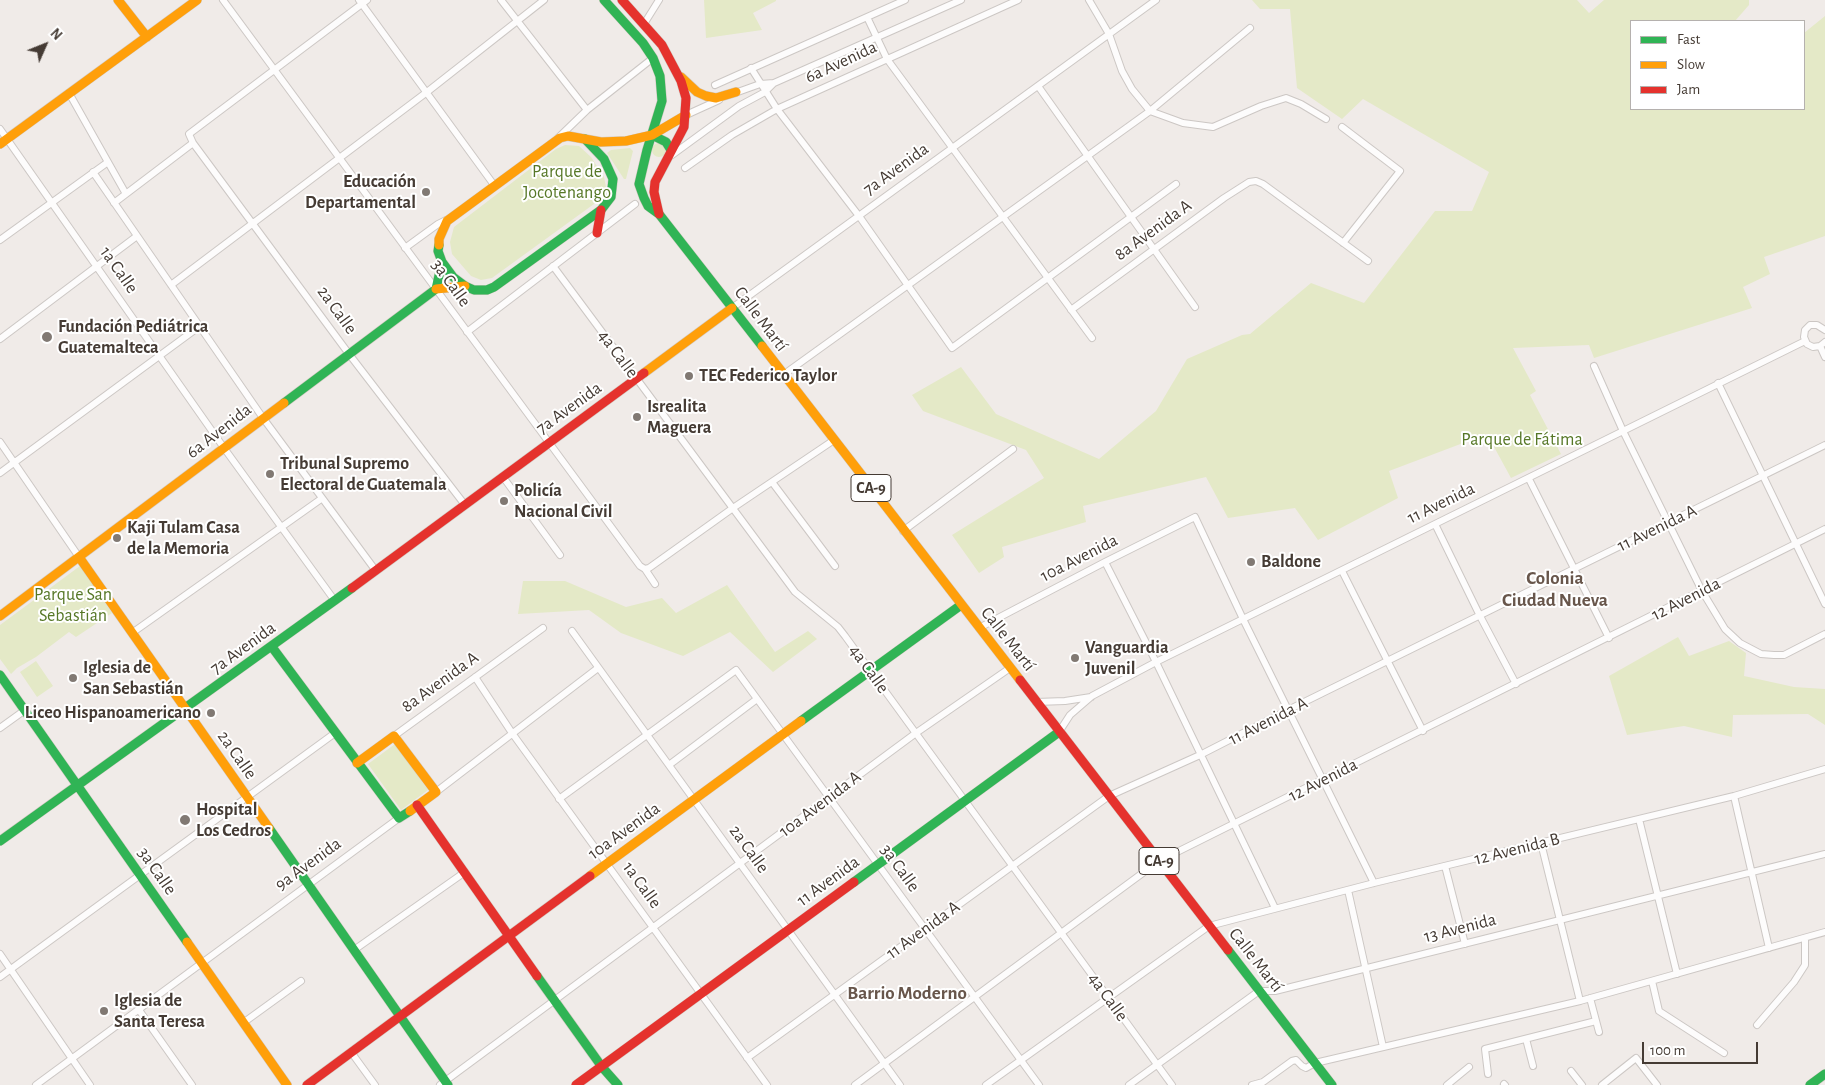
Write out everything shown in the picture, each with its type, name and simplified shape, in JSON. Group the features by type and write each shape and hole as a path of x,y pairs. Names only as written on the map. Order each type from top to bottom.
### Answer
{"main road":[{"path":"118,0 147,37"},
{"path":"4,141 197,0"},
{"name":"Calle Martí","path":"604,0 643,43 653,58 660,76 662,93 660,110 647,150 639,184 648,206 659,214 1332,1085"},
{"path":"585,139 604,160 613,179 614,189 611,197 601,210 494,287 483,291 474,290 453,277 442,262 438,251 439,239 443,228 450,218 555,140 568,136 585,139 601,142 618,142 651,137 686,115 685,92 679,75 662,45 622,0"},
{"path":"679,75 703,95 713,98 736,92"},
{"name":"Calle Martí","path":"659,214 654,192 654,182 682,131 686,115"},
{"path":"651,137 666,142 671,150"},
{"path":"647,150 651,160 656,162 665,160"},
{"path":"597,233 601,210"},
{"path":"442,262 436,289 465,286"},
{"name":"6a Avenida","path":"0,616 436,289"},
{"name":"7a Avenida","path":"0,841 272,647 732,308"},
{"name":"2a Calle","path":"79,556 400,1016 444,1084"},
{"name":"10a Avenida","path":"307,1085 782,734 961,605"},
{"path":"272,647 399,818"},
{"name":"3a Calle","path":"0,675 287,1085"},
{"name":"11 Avenida","path":"576,1085 1059,732"},
{"path":"394,736 436,792"},
{"name":"8a Avenida A","path":"357,763 394,736"},
{"name":"9a Avenida","path":"399,818 436,792"},
{"path":"417,806 615,1083"},
{"path":"1810,1085 1825,1074"}],"street":[{"name":"3a Calle","path":"222,0 655,584"},
{"path":"501,0 587,110"},
{"path":"171,286 427,92 544,0"},
{"path":"644,24 659,0"},
{"name":"6a Avenida","path":"724,96 716,84 904,0"},
{"path":"686,115 736,92 760,84 774,83 961,0"},
{"name":"6a Avenida","path":"684,168 732,135 777,109 1018,0"},
{"path":"1089,0 1109,34 1122,71 1132,89 1150,110 1183,123 1213,127 1261,106 1286,98 1301,104 1326,119"},
{"name":"7a Avenida","path":"732,308 1156,0"},
{"path":"274,69 363,1 494,185"},
{"path":"867,17 887,58 1092,338"},
{"path":"783,375 1150,110 1250,28"},
{"path":"555,140 587,110 653,58"},
{"path":"751,68 777,109 858,216 906,286 952,348 1176,184"},
{"name":"2a Calle","path":"274,69 190,131 188,134 189,138 349,354 465,505"},
{"path":"665,160 739,106 765,92 774,83"},
{"path":"1038,86 1195,307"},
{"path":"69,93 126,194"},
{"path":"1342,127 1400,171 1343,243 1368,261"},
{"name":"1a Calle","path":"0,129 4,141 51,203 335,601"},
{"path":"114,203 193,143"},
{"path":"0,240 108,162"},
{"name":"1a Calle","path":"93,172 262,418 376,571"},
{"name":"8a Avenida A","path":"1071,310 1224,198 1249,182 1256,181 1263,184 1343,243"},
{"path":"467,332 635,204"},
{"path":"405,248 438,224 450,218"},
{"path":"0,339 137,236"},
{"name":"4a Calle","path":"553,266 795,592 838,628 870,670 1172,1085"},
{"path":"1825,330 1817,325 1810,325 1804,334 1805,341 1810,346 1823,344 1825,356"},
{"path":"0,473 200,326"},
{"name":"11 Avenida","path":"1059,732 1070,715 1092,696 1156,662 1805,341"},
{"path":"1594,366 1668,523 1702,591 1725,629 1740,643 1761,654 1774,656 1784,655 1825,634"},
{"path":"1718,383 1825,604"},
{"path":"644,569 649,568 733,508 834,440"},
{"name":"2a Calle","path":"0,442 79,556"},
{"name":"11 Avenida A","path":"748,1058 1108,796 1200,755 1825,445"},
{"path":"903,530 1012,448"},
{"path":"503,477 560,555"},
{"path":"1529,478 1609,638"},
{"path":"772,482 835,566"},
{"path":"132,633 321,499"},
{"name":"10a Avenida","path":"979,628 1195,517 1243,619"},
{"path":"1435,524 1516,684"},
{"name":"12 Avenida","path":"854,1085 1159,861 1825,529"},
{"path":"1105,562 1156,662 1275,908"},
{"path":"1342,571 1423,731"},
{"path":"1243,619 1374,883"},
{"name":"8a Avenida A","path":"394,736 543,628"},
{"name":"2a Calle","path":"572,631 900,1085"},
{"name":"9a Avenida","path":"436,792 598,668"},
{"name":"10a Avenida A","path":"444,1084 916,733 1010,668"},
{"name":"3a Calle","path":"647,734 736,670 1038,1085"},
{"name":"1a Calle","path":"476,677 512,733 767,1085"},
{"name":"11 Avenida","path":"1036,702 1065,701 1092,696"},
{"path":"668,765 757,699"},
{"path":"0,728 25,710"},
{"path":"0,977 335,733"},
{"path":"560,799 647,734"},
{"name":"12 Avenida B","path":"986,1085 1209,926 1374,883 1734,796 1825,768"},
{"path":"1734,796 1769,948"},
{"name":"9a Avenida","path":"36,1085 399,818"},
{"path":"1639,819 1677,974"},
{"path":"1541,843 1580,1001"},
{"name":"13 Avenida","path":"1259,990 1275,991 1825,854"},
{"path":"1445,866 1465,944"},
{"path":"354,950 465,872"},
{"path":"1348,890 1384,1047"},
{"path":"1252,1085 1263,1082 1292,1061 1296,1060 1306,1068 1315,1063 1580,1001 1825,932"},
{"path":"1757,1025 1794,982 1805,965 1805,938"},
{"path":"0,954 90,1085"},
{"path":"244,1023 301,981"},
{"path":"1652,981 1659,1010 1724,1053"},
{"path":"1129,1085 1259,990"},
{"path":"1590,998 1599,1032"},
{"path":"138,1010 192,1085"},
{"path":"1488,1074 1485,1049 1596,1021"},
{"path":"1526,1039 1533,1066"},
{"path":"351,1052 375,1085"},
{"path":"1602,1085 1636,1058 1657,1085"},
{"path":"1447,1085 1469,1067"},
{"path":"1571,1071 1582,1085"}],"green space":[{"path":"704,0 776,1 753,13 762,30 706,38"},
{"name":"Parque de Fátima","path":"1252,0 1577,0 1589,13 1604,0 1749,0 1749,5 1736,20 1630,20 1630,110 1805,110 1805,32 1825,16 1825,236 1764,257 1770,274 1743,287 1752,308 1594,358 1589,345 1513,348 1536,391 1530,395 1561,454 1511,478 1487,434 1389,471 1398,498 1318,540 1295,508 1228,518 1206,477 1083,506 1086,522 1002,547 1004,557 979,573 952,535 1044,478 1026,450 923,411 912,395 961,367 996,414 1099,459 1156,411 1187,359 1242,335 1250,334 1311,283 1364,303 1435,211 1472,211 1489,172 1363,99 1342,119 1297,88 1290,9 1260,9"},
{"path":"659,143 664,145 666,150 664,155 659,157 654,155 652,150 654,145"},
{"name":"Parque de Jocotenango","path":"565,145 579,146 591,157 604,177 606,187 604,195 492,278 481,280 471,276 452,254 450,242 454,227 556,149"},
{"path":"630,148 633,151 626,179 624,179 607,153 611,150"},
{"name":"Parque San Sebastián","path":"80,566 112,613 76,637 69,632 11,674 0,659 0,625"},
{"path":"523,581 565,581 626,607 662,598 676,613 727,585 775,652 808,631 817,639 773,672 730,632 683,656 621,633 589,610 518,614"},
{"path":"1678,637 1689,656 1729,641 1746,653 1744,676 1794,687 1825,689 1825,725 1808,714 1733,715 1732,737 1684,726 1627,735 1609,676"},
{"path":"36,661 53,686 37,697 20,672"},
{"path":"395,744 428,790 401,810 368,764"}],"traffic: fast":[{"path":"604,0 643,43 653,58 660,76 662,101 639,184 644,198 648,206 659,214 762,346"},
{"path":"652,135 666,142 671,150"},
{"path":"442,262 453,277 465,286 474,290 487,290 494,287 601,210 611,197 613,179 604,159 585,139"},
{"path":"284,403 436,289 442,262 438,251 439,245"},
{"path":"0,841 352,588"},
{"path":"801,721 961,605"},
{"path":"272,647 399,818 410,811"},
{"path":"0,675 187,942"},
{"path":"854,882 1059,732"},
{"path":"269,828 448,1085"},
{"path":"1228,950 1332,1085"},
{"path":"537,976 602,1067 618,1085"},
{"path":"1810,1085 1825,1074"}],"traffic: slow":[{"path":"118,0 147,37"},
{"path":"0,144 197,0"},
{"path":"681,77 697,92 706,96 716,98 736,92"},
{"path":"439,245 439,239 447,221 560,138 568,136 601,142 626,141 652,135 686,115"},
{"path":"436,289 465,286"},
{"path":"644,373 732,308"},
{"path":"762,346 1020,680"},
{"path":"0,616 284,403"},
{"path":"79,557 269,828"},
{"path":"590,876 801,721"},
{"path":"357,763 394,736 436,792 410,811"},
{"path":"187,942 287,1085"}],"traffic: jam":[{"path":"622,0 662,45 681,81 686,98 684,127 655,182 654,192 659,214"},
{"path":"597,233 601,210"},
{"path":"352,588 644,373"},
{"path":"1020,680 1228,950"},
{"path":"417,805 537,976"},
{"path":"307,1085 590,876"},
{"path":"576,1085 854,882"}],"place":[{"name":"Educación Departamental","path":"426,192"},
{"name":"Fundación Pediátrica Guatemalteca","path":"47,337"},
{"name":"TEC Federico Taylor","path":"689,376"},
{"name":"Isrealita Maguera","path":"637,417"},
{"name":"Tribunal Supremo Electoral de Guatemala","path":"270,474"},
{"name":"Policía Nacional Civil","path":"504,501"},
{"name":"Kaji Tulam Casa de la Memoria","path":"117,538"},
{"name":"Baldone","path":"1251,562"},
{"name":"Vanguardia Juvenil","path":"1075,658"},
{"name":"Iglesia de San Sebastián","path":"73,678"},
{"name":"Liceo Hispanoamericano","path":"211,713"},
{"name":"Hospital Los Cedros","path":"185,820"},
{"name":"Iglesia de Santa Teresa","path":"104,1011"}],"district":[{"name":"Colonia Ciudad Nueva","path":"1555,589"},
{"name":"Barrio Moderno","path":"907,993"}]}
